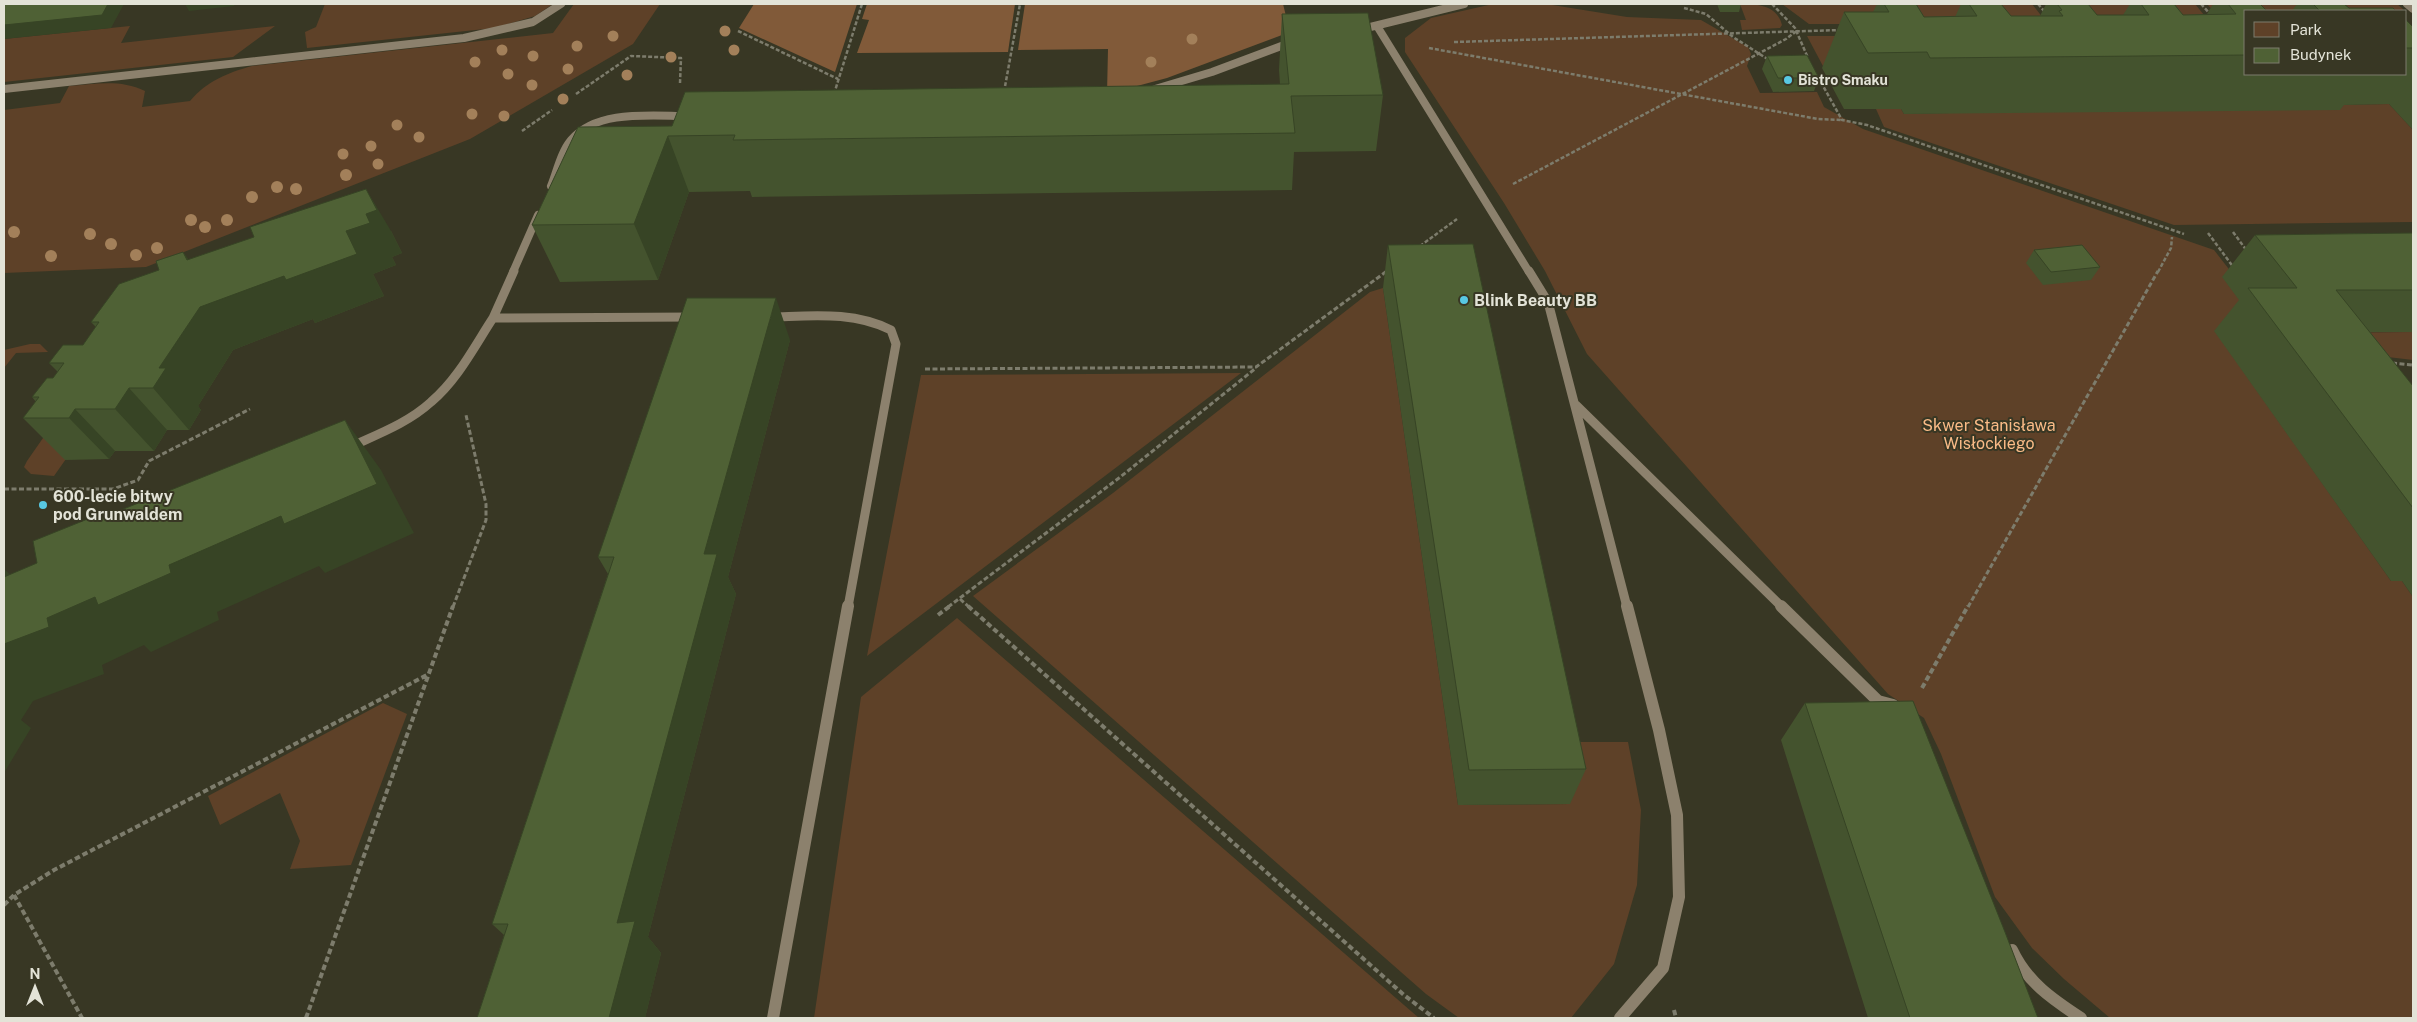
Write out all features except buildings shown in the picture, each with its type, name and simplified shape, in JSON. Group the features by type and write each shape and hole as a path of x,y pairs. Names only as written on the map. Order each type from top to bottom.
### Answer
{"lane":[{"path":"4,89 464,38 533,22 561,4"},
{"path":"1352,31 1464,4"},
{"path":"2407,4 2413,9"},
{"path":"1377,26 1548,302 1659,730 1677,816 1679,897 1663,968 1620,1018"},
{"path":"1148,91 1212,72 1297,40"},
{"path":"548,192 571,141 587,127 610,119 699,116"},
{"path":"338,451 408,420 438,396 455,376 493,318 540,210"},
{"path":"760,317 858,317 878,322 891,330 896,344 772,1018"},
{"path":"493,318 702,318"},
{"path":"1575,404 1878,701 1910,710"},
{"path":"2006,937 2017,962 2036,988 2082,1018"}],"path":[{"path":"832,98 862,4"},
{"path":"1003,101 1020,4"},
{"path":"1772,4 1784,13 1798,30 1810,63"},
{"path":"2038,4 2048,16"},
{"path":"2201,4 2216,21"},
{"path":"1684,8 1706,14 1728,33 1761,53 1772,63"},
{"path":"1413,252 1484,199 1685,94 1761,53 1798,30"},
{"path":"1452,42 1841,30"},
{"path":"738,31 838,78"},
{"path":"1432,45 1422,46 1818,119 1842,120 1866,125 2184,234"},
{"path":"569,99 631,56 681,58 680,84"},
{"path":"1814,71 1842,120"},
{"path":"522,131 553,110"},
{"path":"2233,232 2249,254"},
{"path":"2208,233 2235,270"},
{"path":"1910,710 2171,248 2172,237"},
{"path":"938,615 1119,478 1256,367 1389,269"},
{"path":"2384,362 2413,366"},
{"path":"924,369 1256,367"},
{"path":"4,489 113,489 138,480 149,461 250,409"},
{"path":"306,1018 427,675 486,520 486,504 468,420 464,411"},
{"path":"960,599 1397,988 1434,1018"},
{"path":"4,905 14,895 54,870 427,675"},
{"path":"14,895 82,1018"}],"green space":[{"path":"325,4 553,4 535,16 494,28 307,48 305,32 316,27"},
{"path":"574,4 660,4 633,44 470,139 146,267 4,273 4,110 60,103 69,86 98,84 127,85 145,91 142,107 190,101 210,83 252,66 553,33"},
{"name":"Skwer Stanisława Wisłockiego","path":"1493,4 1546,4 1627,17 1701,20 1748,47 1751,54 1747,66 1760,93 1817,92 1824,107 1863,129 2214,250 2235,277 2261,330 2215,331 2391,581 2402,581 2413,597 2413,1018 2110,1018 2064,979 2032,948 1995,897 1941,754 1924,718 1888,694 1587,354 1545,271 1504,203 1405,52 1405,38 1431,18"},
{"path":"1740,4 1759,5 1771,10 1776,13 1782,25 1780,28 1742,30 1740,20 1746,20"},
{"path":"1782,4 1876,4 1889,24 1809,24"},
{"path":"1889,4 2032,4 2047,23 1901,24"},
{"path":"2045,4 2195,4 2209,21 2059,22"},
{"path":"2207,4 2397,4 2403,9 2244,10 2215,13"},
{"path":"130,26 121,43 275,26 233,57 4,82 4,39"},
{"path":"1807,36 1843,36 1824,68"},
{"path":"2389,104 2413,130 2413,222 2174,225 1884,127 1876,109 1901,109 1904,114"},
{"path":"1383,288 1458,805 1569,804 1557,742 1628,742 1641,810 1637,885 1614,964 1571,1018 1459,1018 1426,994 973,596 1113,493 1370,292"},
{"path":"2413,332 2413,360 2362,354 2315,333"},
{"path":"30,344 40,344 48,352 16,353 4,368 4,350"},
{"path":"1241,373 867,656 921,375"},
{"path":"66,405 80,439 54,476 31,474 24,467 27,461"},
{"path":"957,618 1419,1018 814,1018 861,697"},
{"path":"383,703 407,714 351,865 290,869 300,841 280,793 220,825 208,796"}],"shaded area":[{"path":"754,4 857,4 835,72 739,28"},
{"path":"867,4 1015,4 1008,52 857,53 869,20 862,19"},
{"path":"1025,4 1283,4 1290,32 1167,78 1107,94 1108,49 1018,50"}],"place":[{"name":"Bistro Smaku","path":"1788,80"},
{"name":"Blink Beauty BB","path":"1464,300"},
{"name":"600-lecie bitwy pod Grunwaldem","path":"43,505"}]}
